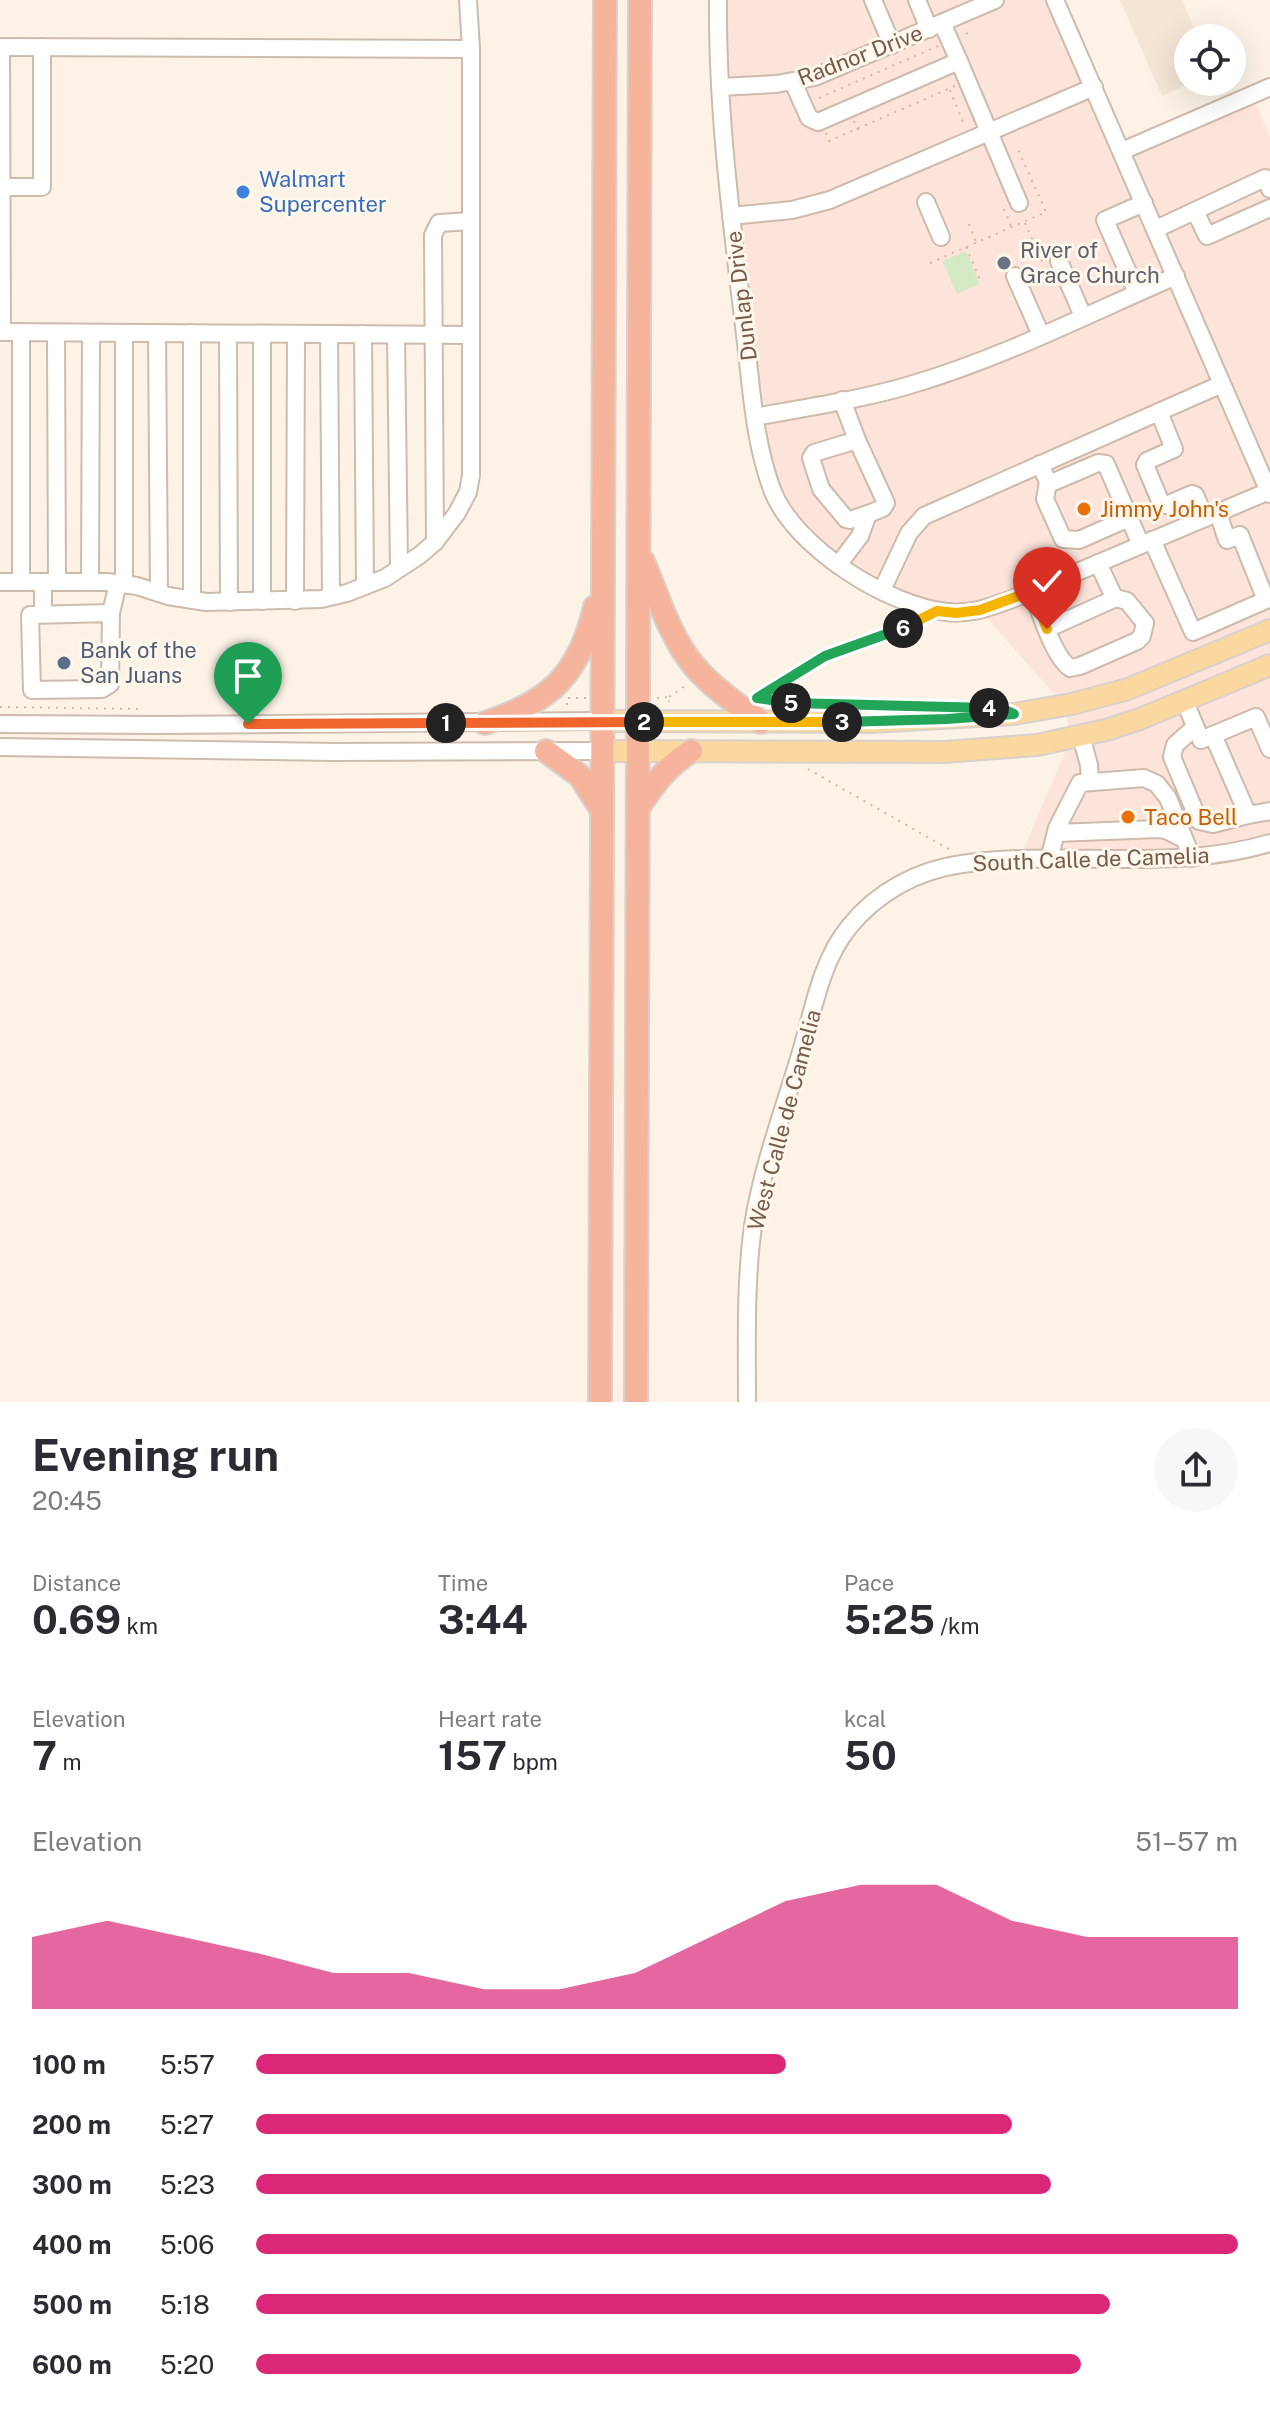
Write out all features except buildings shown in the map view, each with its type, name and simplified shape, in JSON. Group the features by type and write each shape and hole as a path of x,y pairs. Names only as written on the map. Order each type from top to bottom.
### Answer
{"highway":[{"path":"600,1402 605,0"},
{"path":"636,1402 640,0"},
{"path":"639,553 677,641 692,664 708,681 761,722"},
{"path":"485,723 511,715 548,695 570,671 590,630 602,575"},
{"path":"546,751 580,776 601,810"},
{"path":"638,809 659,777 691,751"}],"main road":[{"path":"602,721 947,719 1048,708 1147,682 1270,630"},
{"path":"602,751 944,752 1004,749 1081,736 1140,719 1270,665"}],"street":[{"path":"0,582 90,582 121,584 192,600 295,601 331,596 385,578 435,542 457,513 468,492 471,475 471,49 468,0"},
{"name":"Dunlap Drive","path":"718,0 720,87 731,216 755,417 768,475 777,500 807,539 838,565 882,590 937,611"},
{"path":"873,0 892,45"},
{"path":"917,0 950,41 989,132 1012,206"},
{"name":"Radnor Drive","path":"720,87 793,82 823,74 995,0"},
{"path":"937,611 956,613 980,610 1269,492 1263,459 1222,384 1055,0"},
{"path":"471,49 1,47 1,332 471,335"},
{"path":"1,187 42,187 42,47"},
{"path":"793,82 809,118 813,122 821,121 959,61"},
{"path":"731,216 792,210 830,200 1094,87"},
{"path":"1122,151 1270,87"},
{"path":"1156,229 1265,178 1270,189"},
{"path":"926,202 941,237"},
{"path":"1137,293 1105,220 1144,203"},
{"path":"1195,211 1207,236 1270,208"},
{"path":"435,542 435,228 439,223 471,221"},
{"path":"1051,264 1083,316"},
{"path":"1015,276 1041,335"},
{"path":"755,417 897,388 942,375 1176,276"},
{"path":"21,332 21,582"},
{"path":"56,333 50,582 37,614 32,690 102,689 110,684 111,613 121,584 124,333"},
{"path":"90,582 91,333"},
{"path":"157,333 159,593"},
{"path":"192,333 192,600"},
{"path":"228,334 229,602"},
{"path":"262,334 262,601"},
{"path":"295,601 296,334"},
{"path":"329,334 331,596"},
{"path":"363,334 365,586"},
{"path":"396,335 399,568"},
{"path":"882,590 905,539 920,519 1222,384"},
{"path":"842,400 886,503 883,508 850,520 821,489 811,458 814,453 857,440"},
{"path":"1048,482 1103,462 1106,464 1129,518 1146,543 1193,632 1266,600 1240,535 1227,540 1195,495 1166,505 1161,503 1145,465 1147,461 1174,449 1159,412"},
{"path":"1040,464 1048,482 1045,499 1061,537 1079,540 1129,518"},
{"path":"838,565 860,536 868,514"},
{"path":"1079,540 1115,599"},
{"path":"1032,591 1047,629 1063,663 1070,668 1137,641 1142,636 1145,623 1127,601 1115,599 1047,629"},
{"path":"37,614 111,613"},
{"path":"1185,702 1201,740 1256,717 1270,749"},
{"path":"0,724 602,721"},
{"path":"1195,727 1175,745 1172,757 1199,821 1213,824 1270,811"},
{"path":"1213,735 1248,815"},
{"path":"1081,736 1090,782"},
{"path":"0,747 334,752 602,751"},
{"path":"1049,860 1056,833 1080,783 1144,778 1164,791 1192,858"},
{"path":"1056,833 1158,829 1184,839"},
{"name":"South Calle de Camelia","path":"872,903 905,881 947,866 978,862 1192,858 1270,843"},
{"name":"West Calle de Camelia","path":"747,1402 749,1265 757,1207 829,961 846,930 872,903"}],"path":[{"path":"803,105 972,31"},
{"path":"821,121 829,141 968,81"},
{"path":"949,89 965,126"},
{"path":"930,263 1046,212 1017,147"},
{"path":"1012,206 1012,227"},
{"path":"1025,222 1051,264"},
{"path":"969,224 977,243"},
{"path":"966,247 981,282"},
{"path":"843,704 780,703 757,698 825,656 906,627 937,611"},
{"path":"651,698 669,697 696,679"},
{"path":"669,697 670,710"},
{"path":"567,710 567,698 588,698"},
{"path":"0,707 130,708"},
{"path":"803,767 918,833 978,862"}],"shaded area":[{"path":"718,0 1055,0 1122,151 1252,95 1270,137 1270,843 1240,851 1019,860 1071,738 1064,705 980,610 956,613 882,590 789,519 755,417"},
{"path":"1120,0 1182,0 1192,24 1174,24 1174,91 1162,96"}],"green space":[{"path":"966,251 980,284 957,294 942,261"}],"place":[{"name":"Walmart Supercenter","path":"243,192"},
{"name":"River of Grace Church","path":"1004,263"},
{"name":"Jimmy John's","path":"1084,509"},
{"name":"Bank of the San Juans","path":"64,663"},
{"name":"Taco Bell","path":"1128,817"}],"route":[{"path":"248,724 871,722 1014,714 1003,709 780,703 757,698 825,656 868,643 937,611 956,613 980,610 1032,591 1047,629"}]}
